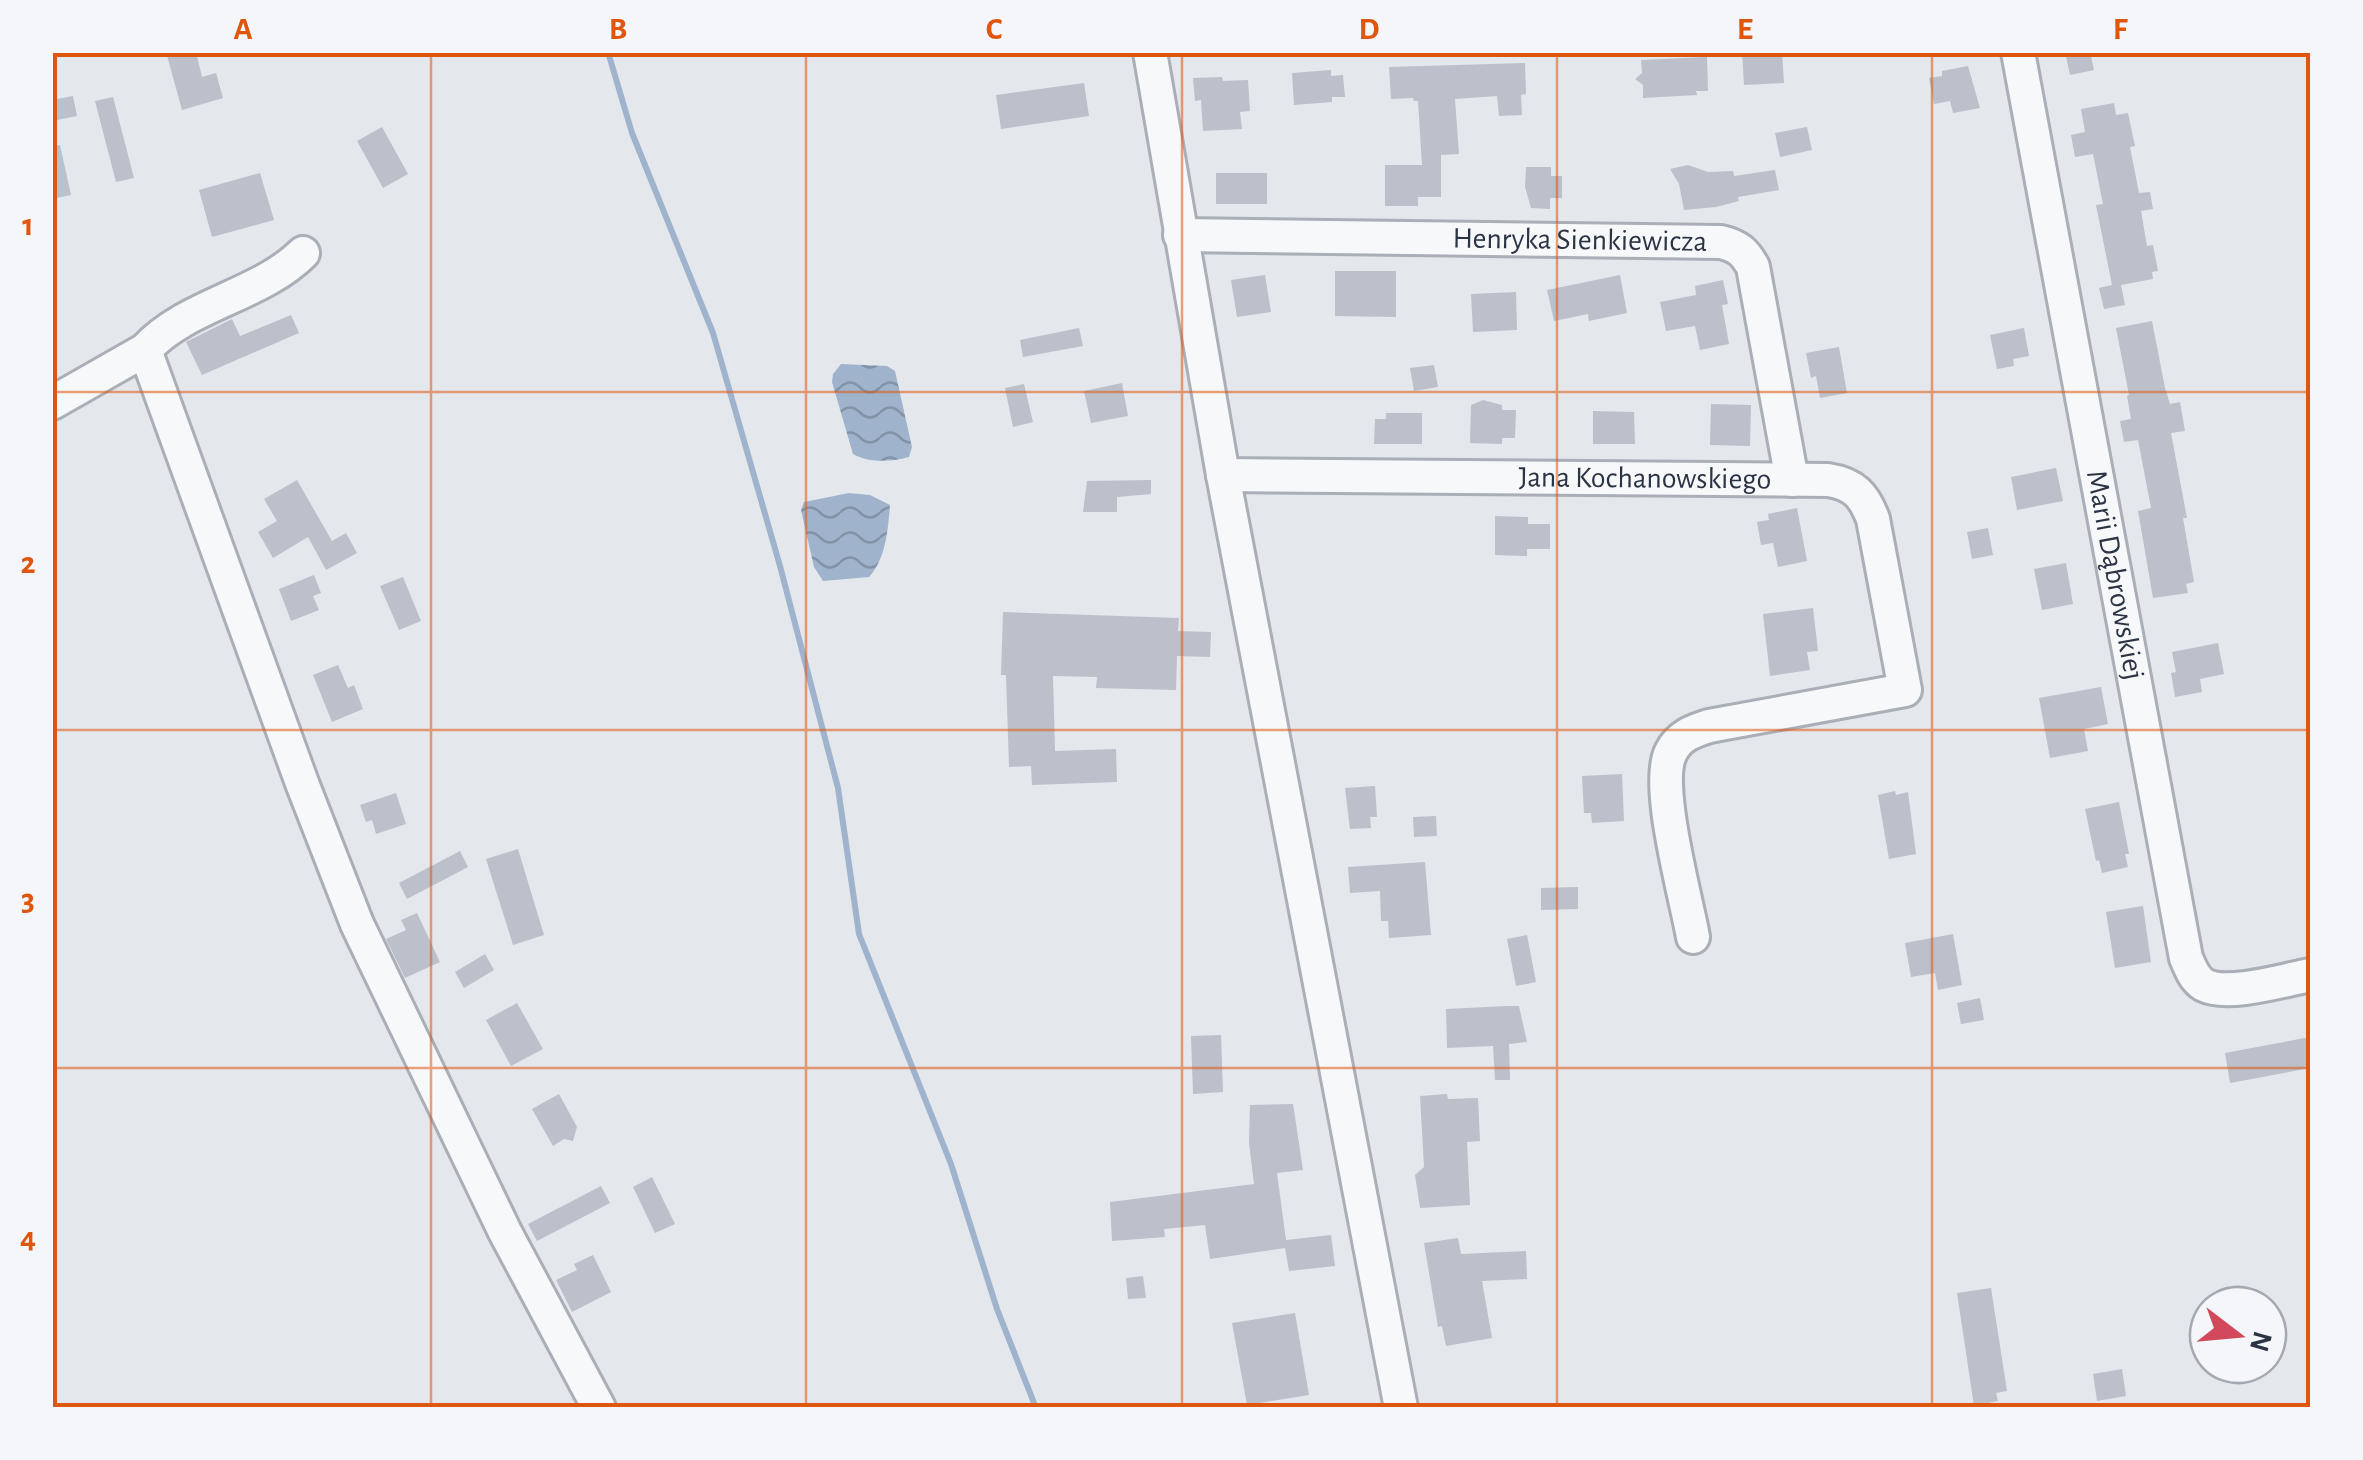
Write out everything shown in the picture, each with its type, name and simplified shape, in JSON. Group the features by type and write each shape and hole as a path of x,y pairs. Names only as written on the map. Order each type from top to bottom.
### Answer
{"street":[{"path":"1150,52 1223,474 1402,1408"},
{"name":"Marii Dąbrowskiej","path":"2018,52 2186,958 2193,975 2202,984 2216,989 2310,975"},
{"name":"Henryka Sienkiewicza","path":"1180,236 1735,245 1747,254 1753,267 1792,480"},
{"path":"52,402 302,253"},
{"path":"145,350 356,924 506,1232 599,1408"},
{"name":"Jana Kochanowskiego","path":"1223,474 1792,480 1844,482 1857,490 1873,519 1904,690 1708,726 1678,741 1669,755 1665,790 1694,937"}],"water":[{"path":"841,364 887,366 895,371 912,447 909,457 881,461 853,454 832,382"},
{"path":"849,493 870,495 890,505 883,553 869,577 823,581 814,567 801,510 804,502"}],"building":[{"path":"166,52 196,52 202,77 216,73 223,98 182,110"},
{"path":"1742,52 1782,52 1784,83 1744,85"},
{"path":"2065,52 2090,52 2094,70 2070,75"},
{"path":"1707,57 1708,91 1643,98 1643,85 1635,79 1642,73 1641,60"},
{"path":"1525,63 1522,115 1499,116 1497,96 1455,99 1459,154 1441,155 1441,197 1418,197 1418,206 1385,206 1385,165 1422,165 1418,101 1391,99 1389,67"},
{"path":"1968,66 1980,108 1953,113 1950,101 1934,104 1929,78"},
{"path":"1331,70 1331,76 1343,75 1345,97 1294,105 1292,73"},
{"path":"1222,77 1223,81 1248,80 1250,111 1240,112 1242,129 1203,131 1201,100 1195,101 1193,78"},
{"path":"1084,83 1089,116 1001,129 996,95"},
{"path":"73,96 77,116 52,121 52,100"},
{"path":"113,97 134,178 116,182 95,101"},
{"path":"2114,103 2116,115 2128,113 2139,193 2150,192 2153,209 2141,211 2147,246 2153,245 2158,271 2152,272 2153,279 2121,285 2125,305 2104,309 2099,288 2112,285 2096,205 2103,204 2093,154 2075,157 2071,135 2085,132 2081,109"},
{"path":"382,127 408,174 383,188 357,141"},
{"path":"1807,127 1812,150 1780,157 1775,133"},
{"path":"60,145 71,195 52,199 52,146"},
{"path":"1688,165 1708,172 1733,171 1734,176 1775,170 1779,190 1738,197 1739,201 1716,207 1684,210 1679,184 1670,169"},
{"path":"1526,167 1551,167 1551,176 1562,176 1562,198 1550,198 1550,209 1531,208 1525,187"},
{"path":"260,173 274,220 212,237 199,190"},
{"path":"1216,173 1267,173 1267,204 1216,204"},
{"path":"1335,271 1396,271 1396,317 1335,316"},
{"path":"1265,275 1271,312 1237,317 1231,280"},
{"path":"1620,275 1627,313 1589,321 1588,314 1554,321 1547,290"},
{"path":"1723,280 1728,304 1722,305 1729,344 1700,350 1695,326 1666,331 1660,302 1696,295 1695,286"},
{"path":"1516,292 1517,330 1473,332 1471,294"},
{"path":"291,315 299,333 202,375 186,342 232,319 240,336"},
{"path":"2152,321 2165,388 2170,404 2180,402 2185,431 2171,433 2194,582 2186,584 2188,593 2153,598 2138,511 2151,508 2138,440 2124,442 2120,421 2131,419 2116,328"},
{"path":"1079,328 1083,346 1023,357 1020,340"},
{"path":"2024,328 2029,356 2013,359 2014,366 1997,369 1990,335"},
{"path":"1839,347 1847,393 1820,398 1806,353"},
{"path":"1434,365 1438,387 1414,391 1410,368"},
{"path":"1122,383 1128,416 1091,423 1084,391"},
{"path":"1024,384 1033,422 1013,427 1005,388"},
{"path":"1483,400 1502,405 1502,410 1516,410 1515,438 1502,438 1502,444 1470,443 1471,405"},
{"path":"1711,404 1751,405 1750,446 1710,445"},
{"path":"1593,411 1634,412 1635,444 1593,444"},
{"path":"1386,413 1422,413 1422,444 1374,444 1375,419 1386,419"},
{"path":"2056,468 2063,501 2017,510 2011,477"},
{"path":"297,480 332,541 346,533 357,553 326,570 308,537 273,558 258,532 277,521 264,499"},
{"path":"1151,480 1151,494 1117,497 1117,512 1083,512 1087,481"},
{"path":"1797,508 1807,561 1778,567 1773,543 1761,545 1757,522 1769,520 1768,514"},
{"path":"1495,516 1528,517 1528,524 1550,524 1550,549 1527,549 1527,556 1495,555"},
{"path":"1988,528 1993,555 1972,559 1967,532"},
{"path":"2066,563 2073,604 2042,610 2034,569"},
{"path":"314,575 321,593 313,596 319,610 291,621 279,589"},
{"path":"403,577 421,621 399,630 380,586"},
{"path":"1813,608 1818,651 1807,652 1810,670 1770,676 1763,614"},
{"path":"1003,612 1179,618 1178,631 1211,632 1210,657 1177,656 1176,690 1096,688 1097,677 1053,676 1055,751 1116,749 1117,782 1032,785 1031,766 1009,767 1006,675 1001,675"},
{"path":"2218,643 2224,674 2200,679 2202,692 2175,697 2172,652"},
{"path":"338,665 348,688 354,685 363,709 332,722 313,675"},
{"path":"2101,687 2108,724 2084,729 2088,751 2050,758 2039,698"},
{"path":"1622,774 1624,821 1592,823 1591,813 1584,813 1582,776"},
{"path":"1375,786 1377,817 1370,817 1371,828 1350,829 1345,788"},
{"path":"1895,791 1896,795 1908,792 1916,854 1889,859 1878,795"},
{"path":"396,793 406,824 376,834 372,820 366,822 360,805"},
{"path":"2119,802 2128,867 2102,873 2085,809"},
{"path":"1436,816 1437,836 1414,837 1413,817"},
{"path":"518,849 544,935 513,945 486,859"},
{"path":"460,851 468,867 407,899 399,883"},
{"path":"1425,862 1431,935 1389,938 1388,921 1381,921 1380,891 1350,893 1348,867"},
{"path":"1578,887 1578,909 1541,910 1541,888"},
{"path":"2143,906 2151,962 2115,968 2106,912"},
{"path":"417,913 440,962 405,978 386,939 406,930 401,920"},
{"path":"1953,934 1962,985 1938,990 1935,973 1911,977 1905,943"},
{"path":"1527,935 1536,982 1516,986 1507,939"},
{"path":"485,954 494,970 464,988 455,972"},
{"path":"1980,998 1984,1020 1961,1024 1957,1003"},
{"path":"517,1003 543,1049 511,1066 486,1020"},
{"path":"1519,1006 1527,1042 1509,1044 1510,1080 1495,1080 1493,1046 1447,1048 1446,1009"},
{"path":"1221,1035 1223,1092 1193,1094 1191,1036"},
{"path":"2310,1037 2310,1068 2230,1083 2225,1053"},
{"path":"559,1094 577,1127 573,1141 564,1139 553,1146 532,1109"},
{"path":"1447,1094 1448,1099 1478,1098 1480,1141 1467,1142 1470,1205 1420,1208 1415,1175 1424,1167 1420,1096"},
{"path":"1293,1104 1303,1170 1277,1173 1286,1240 1331,1235 1335,1266 1289,1271 1285,1248 1210,1259 1205,1225 1164,1229 1165,1237 1112,1241 1110,1202 1254,1184 1250,1105"},
{"path":"652,1177 675,1224 655,1233 633,1187"},
{"path":"601,1186 610,1203 537,1241 528,1224"},
{"path":"1458,1238 1461,1254 1526,1251 1527,1279 1482,1281 1492,1338 1446,1346 1442,1326 1438,1327 1424,1243"},
{"path":"593,1255 611,1292 572,1312 556,1280 577,1270 574,1264"},
{"path":"1143,1276 1146,1298 1128,1299 1126,1278"},
{"path":"1991,1288 2007,1391 1996,1393 1998,1401 1974,1406 1957,1293"},
{"path":"1295,1313 1309,1395 1247,1405 1232,1323"},
{"path":"2122,1369 2126,1396 2097,1401 2093,1374"}],"waterway":[{"path":"608,52 632,133 713,333 780,566 838,788 859,934 951,1164 997,1309 1036,1408"}]}
